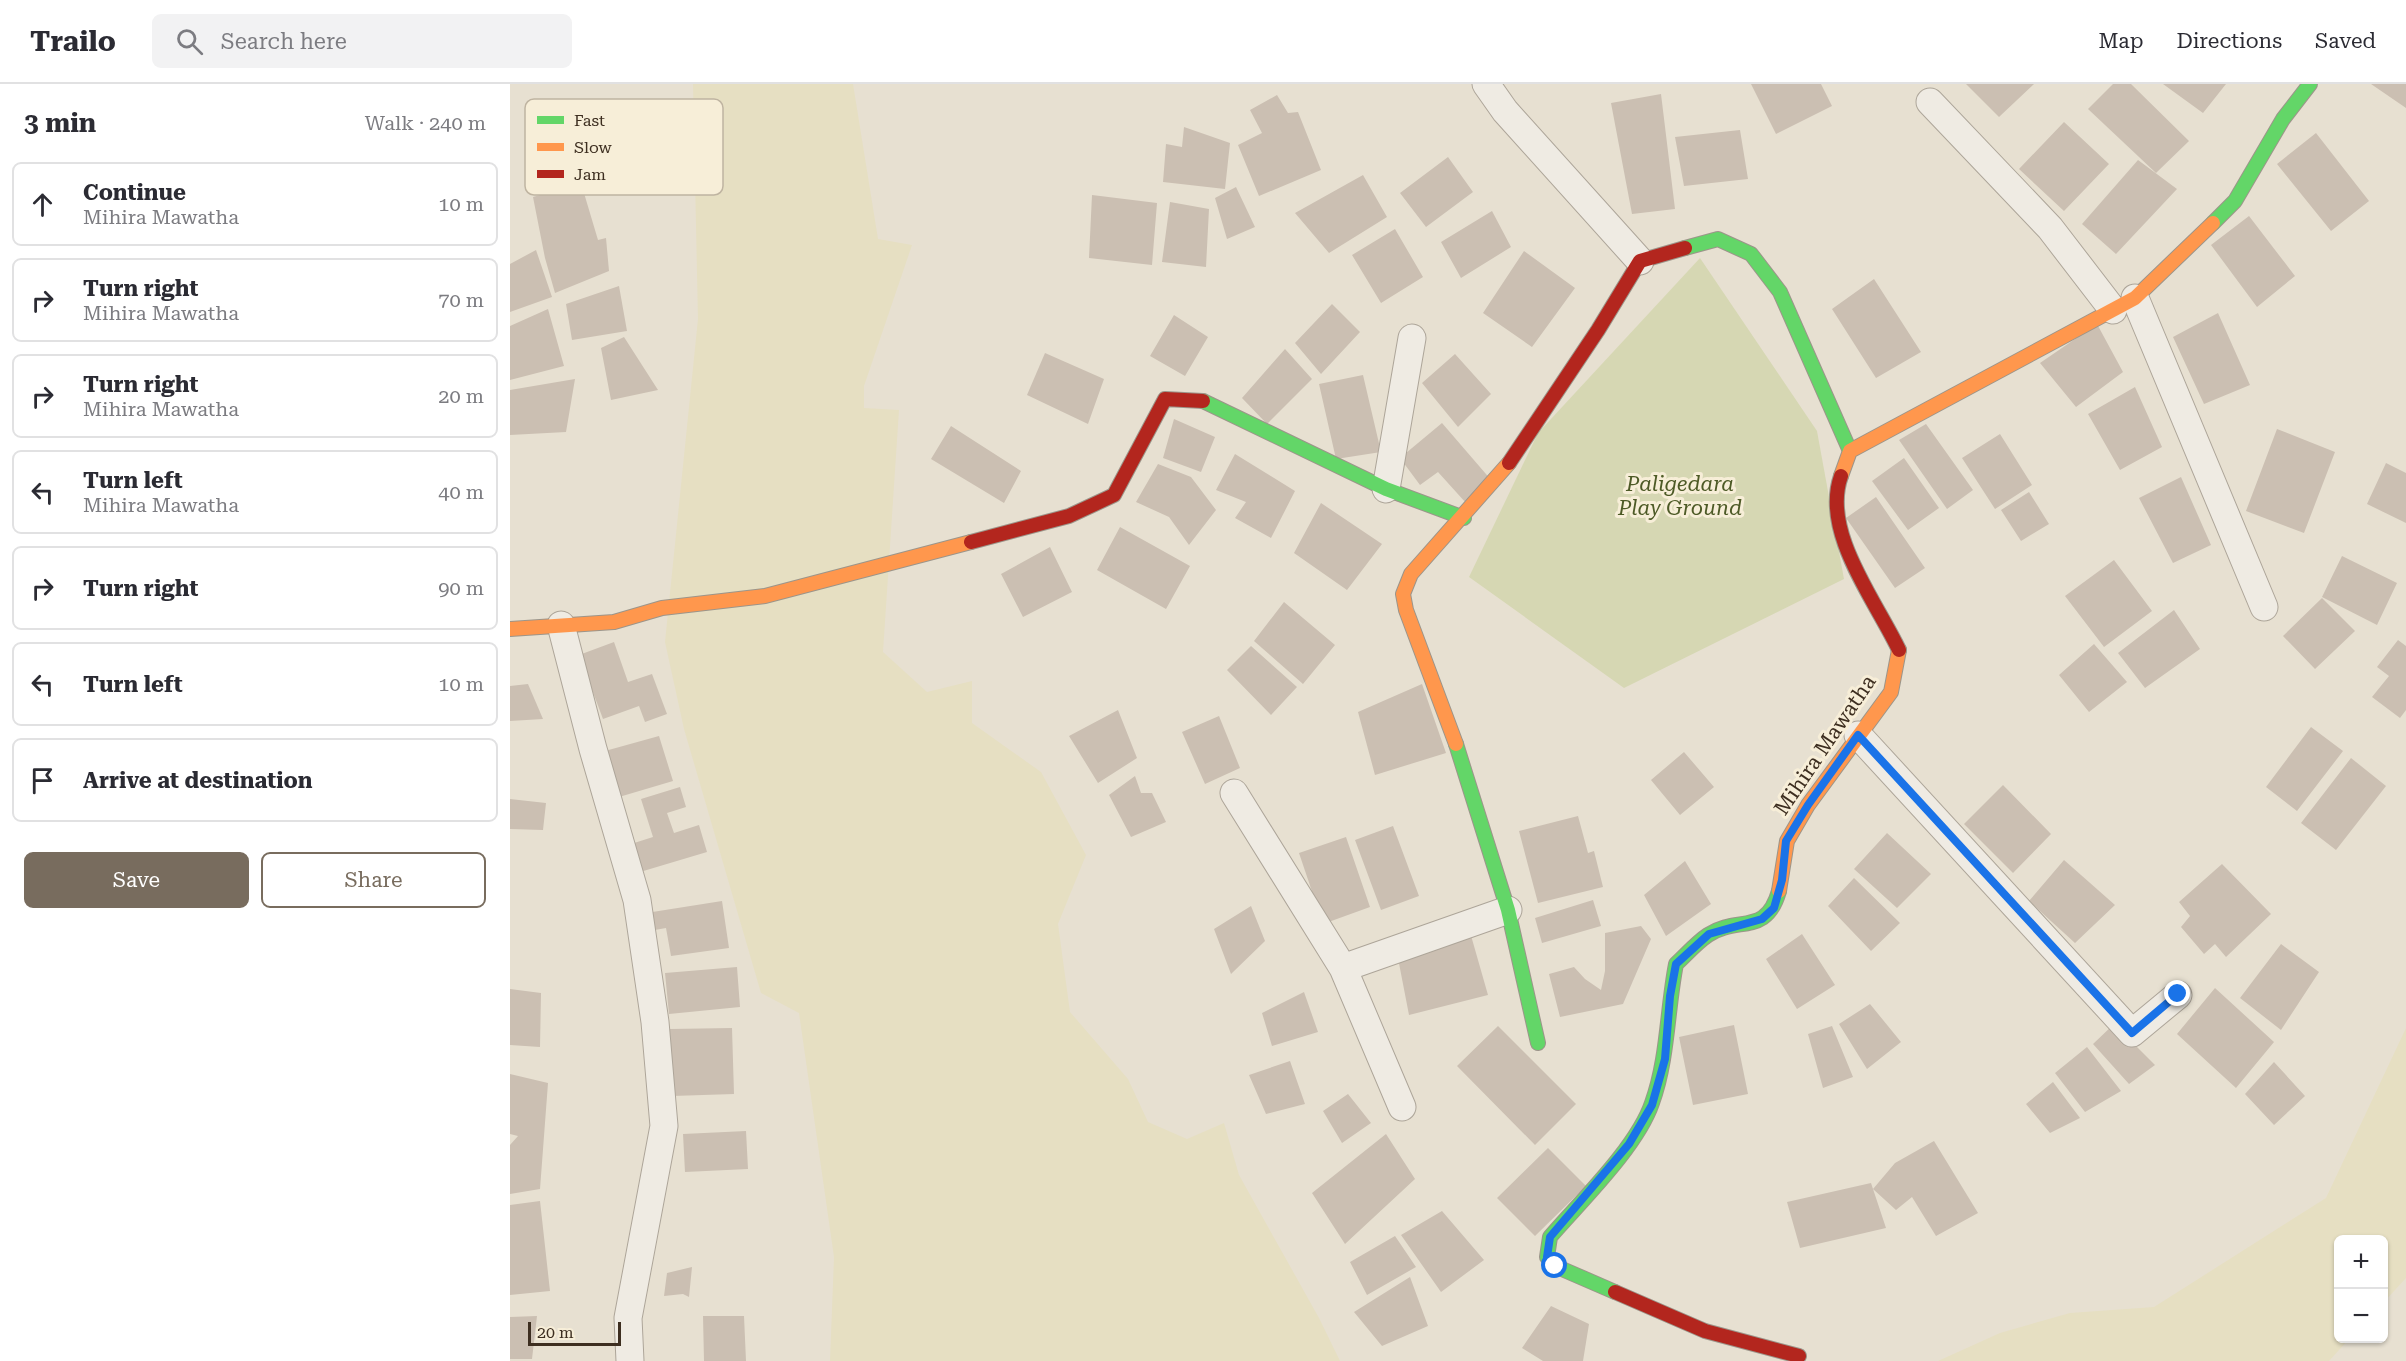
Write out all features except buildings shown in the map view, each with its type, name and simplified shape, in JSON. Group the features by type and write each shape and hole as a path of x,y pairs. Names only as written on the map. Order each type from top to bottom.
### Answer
{"street":[{"path":"1486,84 1505,111 1640,261"},
{"path":"1538,1043 1508,910 1453,735 1406,610 1403,594 1411,574 1501,475 1598,330 1640,261 1718,239 1751,254 1780,292 1850,451 2124,304 2235,201 2283,119 2310,84"},
{"path":"1930,102 2124,304 2264,607"},
{"path":"1386,489 1412,338"},
{"path":"510,629 614,622 662,608 765,596 1069,516 1114,495 1165,399 1201,400 1386,489 1464,518"},
{"name":"Mihira Mawatha","path":"1800,1356 1705,1331 1642,1306 1587,1278 1555,1266 1547,1257 1550,1237 1629,1144 1652,1105 1665,1059 1670,996 1676,964 1709,934 1762,919 1774,908 1782,880 1786,841 1808,805 1891,692 1900,651 1881,612 1859,578 1846,545 1837,512 1836,488 1850,451"},
{"path":"561,625 593,749 637,900 655,1022 664,1126 628,1318 630,1361"},
{"path":"1858,735 2132,1033 2178,994"},
{"path":"1234,793 1342,968 1402,1107"},
{"path":"1342,968 1508,910"}],"shaded area":[{"path":"693,84 853,84 878,239 912,245 864,386 864,408 899,410 883,652 927,692 972,681 972,723 1041,772 1086,855 1058,924 1070,1012 1128,1079 1148,1122 1187,1139 1224,1123 1239,1175 1319,1318 1340,1361 830,1361 834,1257 799,1013 761,993 684,729 665,642 698,319 695,195 723,195 723,99 693,99"},
{"path":"2406,1028 2406,1278 2388,1298 2388,1235 2334,1235 2334,1343 2345,1343 2329,1361 1938,1361 2000,1333 2070,1313 2154,1307 2326,1198"}],"green space":[{"name":"Paligedara Play Ground","path":"1700,258 1817,431 1844,579 1624,688 1469,577 1538,433"}],"traffic: fast":[{"path":"2213,223 2235,201 2283,119 2310,84"},
{"path":"1685,248 1718,239 1751,254 1780,292 1850,451"},
{"path":"1203,401 1386,489 1464,518"},
{"path":"1456,744 1508,910 1538,1043"},
{"path":"1615,1292 1555,1266 1547,1257 1550,1237 1607,1173 1645,1120 1661,1069 1676,964 1695,945 1719,929 1759,920 1767,914 1779,891"}],"traffic: slow":[{"path":"1841,476 1850,451 2135,298 2213,223"},
{"path":"1456,744 1406,610 1403,594 1411,574 1509,463"},
{"path":"510,629 614,622 662,608 765,596 971,542"},
{"path":"1779,891 1787,841 1808,805 1891,692 1899,650"}],"traffic: jam":[{"path":"1509,463 1598,330 1640,261 1685,248"},
{"path":"971,542 1069,516 1114,495 1165,399 1203,401"},
{"path":"1841,476 1837,498 1838,520 1844,543 1865,588 1899,650"},
{"path":"1615,1292 1705,1331 1799,1356"}],"route":[{"path":"1555,1266 1547,1257 1550,1237 1629,1144 1652,1105 1665,1059 1667,1021 1676,964 1709,934 1762,919 1774,908 1782,880 1786,841 1808,805 1858,735 2132,1033 2178,994"}]}
